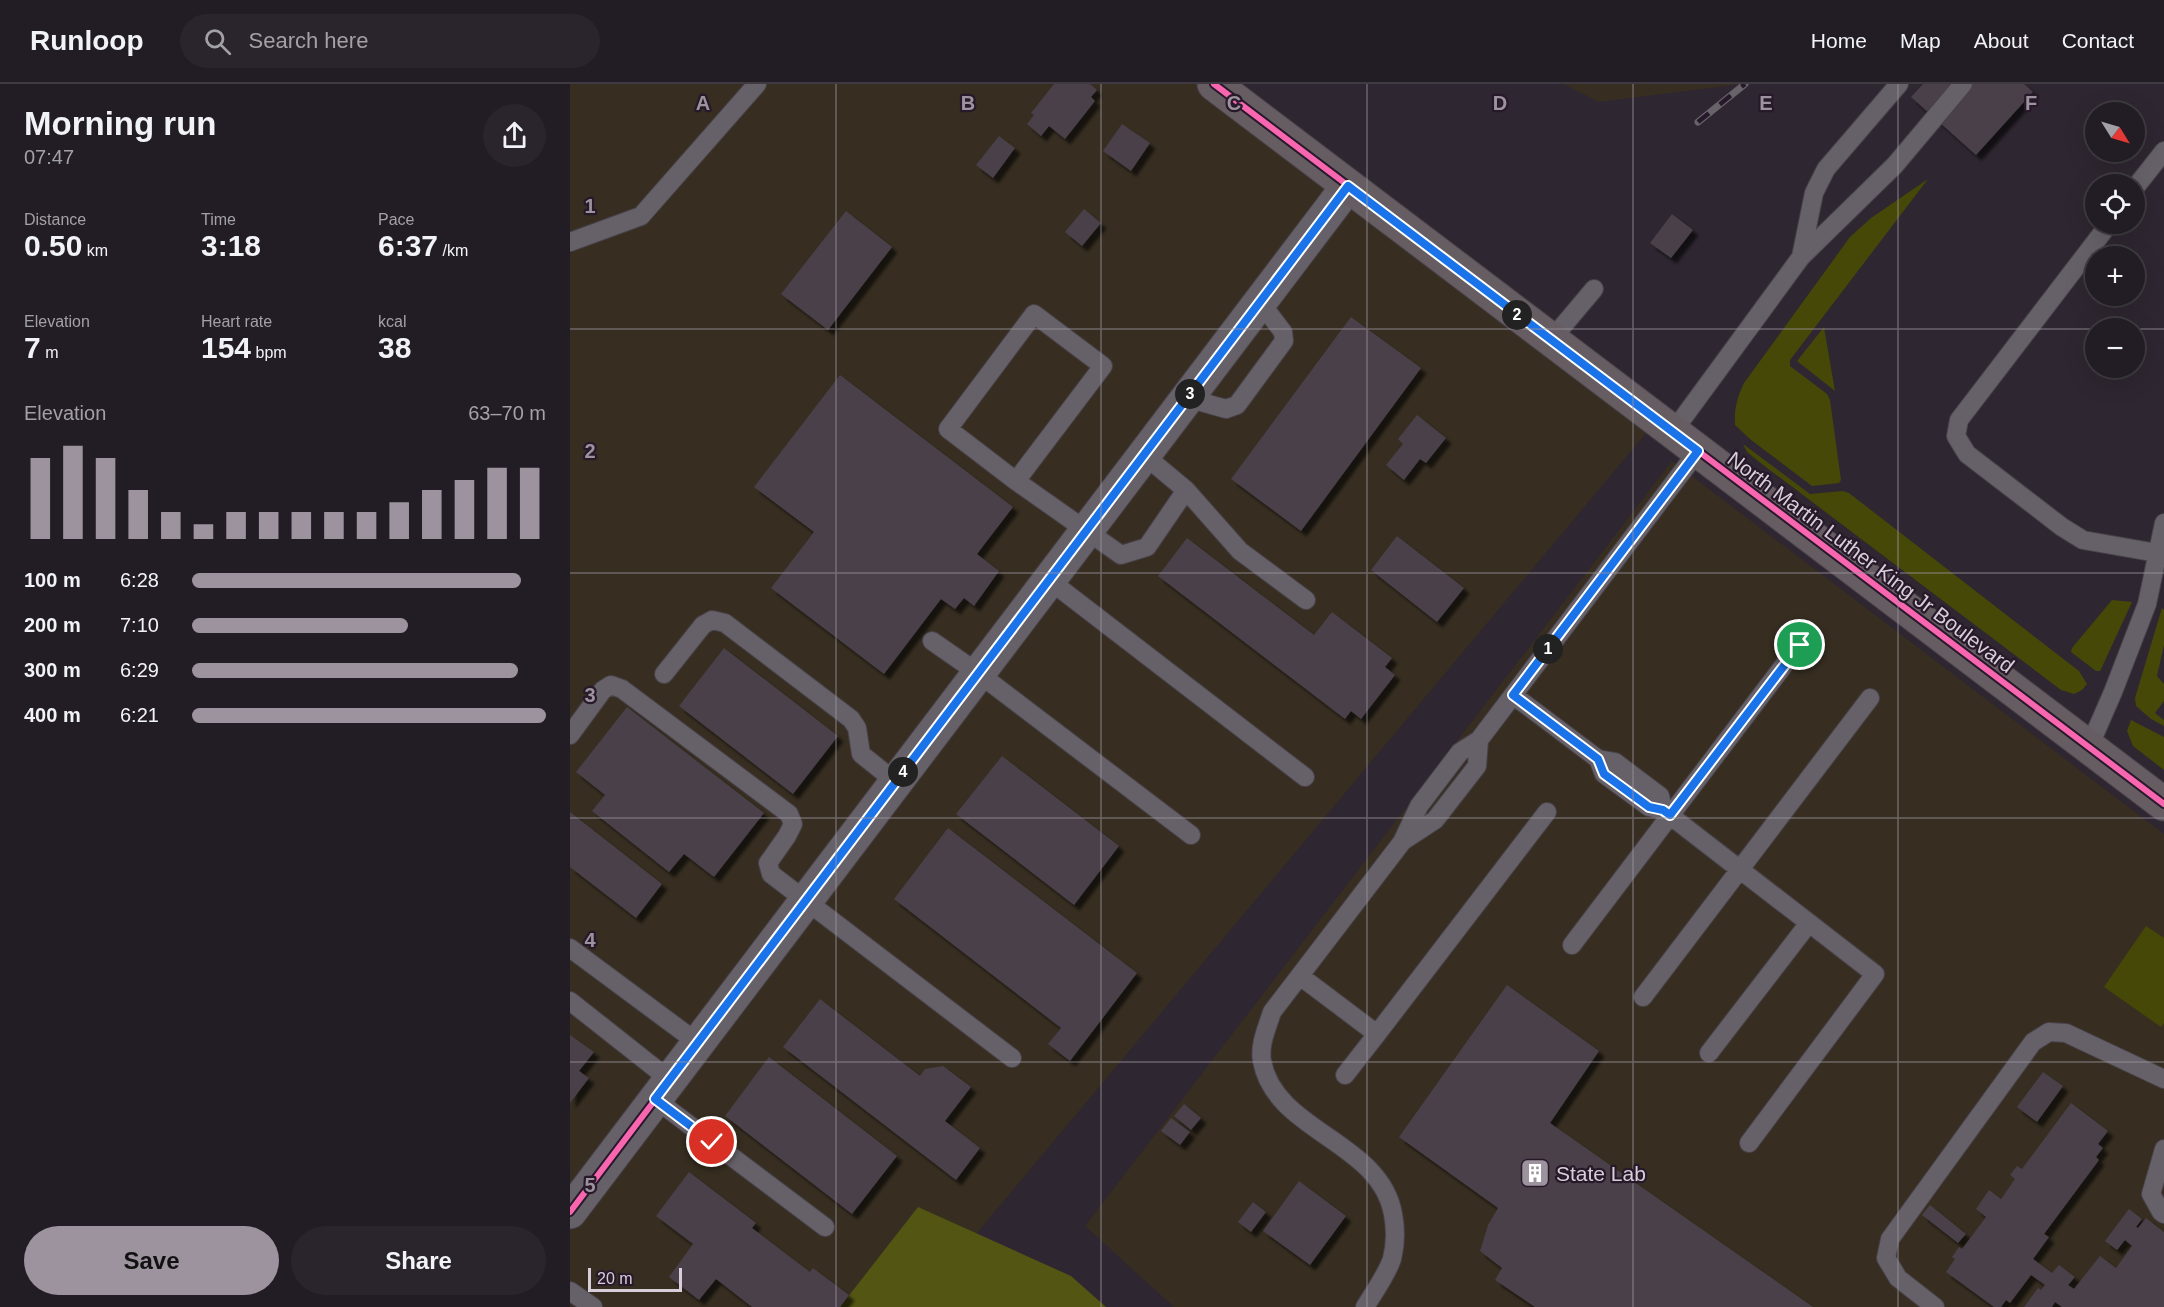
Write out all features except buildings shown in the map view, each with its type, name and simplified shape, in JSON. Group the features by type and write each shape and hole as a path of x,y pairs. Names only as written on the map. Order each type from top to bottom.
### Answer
{"street":[{"name":"North Martin Luther King Jr Boulevard","path":"1228,88 1348,186 2164,804"},
{"path":"570,1212 1348,186"}],"lane":[{"path":"570,242 641,216 757,84"},
{"path":"1801,257 1814,194 1826,169 1899,84"},
{"path":"1365,1307 1391,1260 1396,1233 1392,1208 1384,1188 1366,1166 1288,1106 1269,1083 1262,1060 1263,1037 1272,1012 1402,842 1435,820 1477,766 1479,740 1513,695 1685,442 1801,257 1895,165 1963,84"},
{"path":"2145,175 2164,151"},
{"path":"2101,234 1959,420 1956,436 1967,454 2062,527 2083,540 2157,553"},
{"path":"1551,340 1594,289"},
{"path":"1187,398 1226,409 1237,405 1284,341 1283,333 1260,302"},
{"path":"1016,481 1103,366 1034,314 948,429 1016,481 1121,555 1147,547 1186,490"},
{"path":"1144,455 1186,490 1240,551 1306,600"},
{"path":"2089,747 2147,604 2164,523"},
{"path":"1049,580 1305,777"},
{"path":"664,674 703,625 712,620 725,623 851,719 857,728 861,754 896,782"},
{"path":"932,641 978,673 1191,835"},
{"path":"1572,945 1667,813 1800,645"},
{"path":"570,735 603,690 611,685 622,689 789,814 794,824 768,863 771,874 807,899 1012,1058"},
{"path":"1513,695 1598,759 1604,774 1649,807 1667,813 1875,974 1749,1143"},
{"path":"1643,997 1870,698"},
{"path":"1345,1075 1547,813"},
{"path":"1709,1053 1809,923"},
{"path":"570,948 698,1044"},
{"path":"1300,976 1377,1034"},
{"path":"570,1001 662,1090 825,1227"},
{"path":"1935,1307 1898,1278 1886,1258 1890,1239 2033,1042 2049,1032 2066,1033 2164,1079"},
{"path":"2164,1149 2151,1194 2164,1214"},
{"path":"570,1291 593,1307"}],"shaded area":[{"path":"570,84 1208,84 1652,426 915,1307 570,1307"},
{"path":"1564,84 1743,84 1599,102"},
{"path":"1928,179 1790,360 1790,366 1827,394 1830,400 1841,480 1839,483 1812,486 1751,440 1735,425 1736,409 1744,383 1850,237 1871,218"},
{"path":"1824,327 1835,391 1797,361"},
{"path":"1743,444 1810,494 1843,491 1849,493 2079,671 2087,684 2074,694 2061,690 1758,461 1747,452"},
{"path":"1672,461 2164,834 2164,1307 1174,1307 1085,1226"},
{"path":"2112,600 2132,602 2100,671 2096,671 2071,652"},
{"path":"2162,608 2164,610 2164,645 2157,676 2164,684 2164,701 2155,713 2164,720 2164,726 2151,719 2136,706 2135,698"},
{"path":"2131,720 2164,737 2164,770 2133,746 2127,731"},
{"path":"2146,926 2164,938 2164,1023 2161,1027 2104,987"},
{"path":"918,1207 1071,1276 1106,1307 840,1307"}],"railway":[{"path":"1698,122 1745,84"}],"cycle path":[{"path":"1214,84 2164,804"},
{"path":"570,1212 1348,186"}],"place":[{"name":"State Lab","path":"1535,1173"}],"route":[{"path":"712,1142 655,1099 1348,186 1698,451 1513,695 1598,759 1604,774 1649,807 1663,810 1670,815 1800,645"}]}
